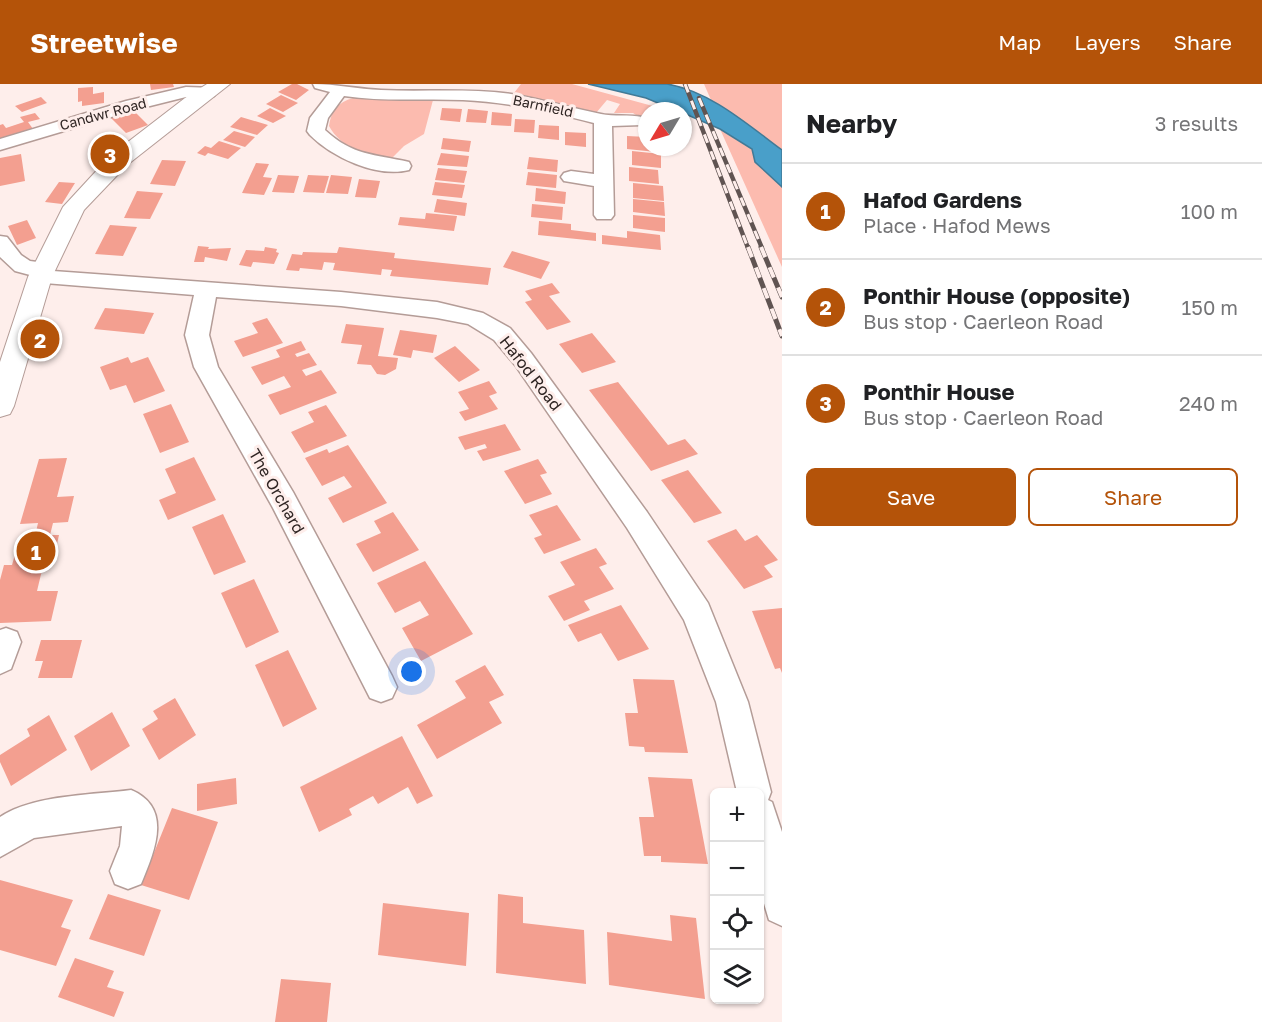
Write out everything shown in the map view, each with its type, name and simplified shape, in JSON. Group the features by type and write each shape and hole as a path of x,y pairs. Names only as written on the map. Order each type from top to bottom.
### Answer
{"main road":[{"path":"0,406 42,273 74,207 119,160 214,88"}],"street":[{"name":"Barnfield","path":"321,84 339,91 386,95 441,94 513,99 603,120 636,121"},
{"path":"119,87 132,105"},
{"name":"Candwr Road","path":"0,145 132,105 214,88"},
{"path":"339,91 319,118 316,131 343,153 369,163 402,166"},
{"path":"603,120 604,214"},
{"path":"572,177 604,181"},
{"name":"Hafod Road","path":"0,242 18,266 42,273 206,290 341,299 437,310 475,318 502,334 523,359 637,520 697,613 732,702 753,788"},
{"name":"The Orchard","path":"206,290 196,335 206,367 284,500 381,687"},
{"path":"0,839 18,826 34,820 131,807 138,813 140,833 139,843 128,870"},
{"path":"764,834 782,908"}],"shaded area":[{"path":"521,84 572,84 638,102 638,116 633,113 614,113 620,104 607,100 596,113 514,93"},
{"path":"704,84 782,84 782,150 711,100"},
{"path":"353,98 433,100 424,134 404,146 392,158 383,158 365,154 348,146 334,134 329,126 336,108"},
{"path":"720,129 752,149 755,162 782,187 782,267"}],"water":[{"path":"588,84 667,84 713,101 782,150 782,187 755,162 752,149 720,129 692,117 692,102 656,102"}],"building":[{"path":"150,84 173,84 174,87 151,90"},
{"path":"292,84 309,90 296,100 278,92"},
{"path":"93,87 93,94 104,92 104,103 82,106 82,101 78,102 78,88"},
{"path":"281,95 298,103 283,112 266,104"},
{"path":"41,97 47,103 22,112 15,106"},
{"path":"270,108 286,116 273,123 257,116"},
{"path":"442,108 462,109 460,122 440,120"},
{"path":"132,109 148,125 126,133 110,117"},
{"path":"468,109 488,111 486,123 466,122"},
{"path":"492,112 512,114 511,126 491,125"},
{"path":"35,113 40,119 28,122 33,129 0,139 0,125 3,124 6,128 24,122 20,117"},
{"path":"241,117 268,125 257,135 230,127"},
{"path":"515,119 535,120 534,133 514,132"},
{"path":"539,125 559,126 559,140 538,138"},
{"path":"234,131 255,137 245,147 223,140"},
{"path":"565,132 586,133 586,147 565,145"},
{"path":"627,136 638,137 638,150 627,149"},
{"path":"443,138 471,141 469,152 441,149"},
{"path":"219,141 241,148 228,159 208,153 205,156 197,153 205,146 211,148"},
{"path":"632,151 638,152 638,156 661,156 661,168 632,165"},
{"path":"441,153 469,156 467,167 437,165"},
{"path":"21,154 25,181 0,186 0,158"},
{"path":"529,157 558,160 557,172 527,169"},
{"path":"162,160 186,161 175,186 150,184"},
{"path":"256,163 269,164 263,177 272,178 264,195 242,193"},
{"path":"629,167 658,170 659,184 629,181"},
{"path":"438,168 467,171 464,183 435,180"},
{"path":"528,172 557,175 556,188 526,185"},
{"path":"278,175 299,176 294,193 272,192"},
{"path":"308,175 329,176 324,193 303,192"},
{"path":"331,175 352,177 348,194 326,193"},
{"path":"359,179 380,181 376,198 355,197"},
{"path":"59,182 75,183 62,204 45,202"},
{"path":"435,182 465,185 462,198 432,195"},
{"path":"633,183 663,186 664,201 633,198"},
{"path":"536,188 566,192 565,204 535,201"},
{"path":"137,191 163,193 150,219 124,218"},
{"path":"437,199 467,203 465,216 434,212"},
{"path":"633,199 664,202 665,216 633,212"},
{"path":"532,204 563,207 562,220 531,217"},
{"path":"426,213 457,216 454,231 398,225 400,217 425,219"},
{"path":"633,215 665,218 665,232 633,228"},
{"path":"27,220 36,238 17,245 8,226"},
{"path":"539,221 571,224 571,230 596,233 596,241 538,235"},
{"path":"110,225 137,227 123,256 95,254"},
{"path":"627,231 660,235 661,250 602,244 602,235 627,238"},
{"path":"198,246 209,247 208,249 231,248 227,261 205,257 204,262 194,262"},
{"path":"265,247 277,249 276,252 279,253 274,264 253,262 251,267 239,265 246,250 264,251"},
{"path":"339,247 395,253 394,258 491,268 488,285 390,276 392,270 382,269 381,275 333,270 335,263 324,262 322,270 300,268 299,271 286,270 292,254 337,253"},
{"path":"512,251 550,262 541,279 503,267"},
{"path":"552,283 560,293 549,296 571,322 547,330 525,302 532,300 525,291"},
{"path":"105,308 154,313 144,334 94,329"},
{"path":"267,318 283,343 243,357 234,341 258,333 252,323"},
{"path":"346,324 384,328 378,356 398,358 396,369 385,375 377,374 371,365 357,364 362,345 341,343"},
{"path":"400,330 437,335 433,353 413,350 411,358 393,355"},
{"path":"592,333 616,362 582,373 559,344"},
{"path":"301,341 306,350 295,354 297,357 309,353 317,365 302,370 306,376 321,370 337,393 280,415 268,395 291,387 284,376 262,385 251,367 280,357 276,350"},
{"path":"455,346 480,370 459,382 434,358"},
{"path":"128,357 131,363 148,357 165,391 134,403 126,385 110,390 100,367"},
{"path":"489,381 497,393 489,396 498,409 465,421 459,412 469,409 458,392"},
{"path":"618,382 668,445 685,439 698,454 651,471 589,390"},
{"path":"171,404 189,442 160,453 143,414"},
{"path":"326,405 347,436 304,453 291,432 314,422 308,412"},
{"path":"505,424 521,450 483,461 477,451 487,448 485,444 465,450 458,437"},
{"path":"348,445 387,503 343,523 328,498 352,487 344,476 322,486 305,458 327,449 329,453"},
{"path":"194,457 216,500 168,520 159,500 176,493 165,469"},
{"path":"67,458 57,497 74,496 68,522 53,523 50,535 59,535 52,566 43,566 37,591 58,591 51,621 0,623 0,580 4,565 12,565 20,537 35,536 38,523 20,524 39,459"},
{"path":"538,459 547,473 540,475 552,494 525,504 504,471"},
{"path":"688,470 722,513 694,523 661,480"},
{"path":"557,505 581,540 544,554 534,538 542,535 529,515"},
{"path":"393,512 419,550 373,572 356,544 381,533 374,521"},
{"path":"223,514 246,562 214,575 192,527"},
{"path":"736,529 745,541 757,535 778,560 764,566 773,577 744,589 707,541"},
{"path":"596,548 607,564 599,567 614,589 584,601 590,610 564,621 548,596 575,585 560,562"},
{"path":"425,561 473,634 421,661 402,628 429,615 420,601 395,613 377,583"},
{"path":"254,579 279,632 246,648 221,593"},
{"path":"621,605 649,649 618,661 601,633 578,642 568,625"},
{"path":"782,608 782,673 780,668 775,669 752,611"},
{"path":"41,640 82,640 72,678 38,678 43,661 35,661"},
{"path":"288,650 317,709 283,727 255,665"},
{"path":"485,665 504,695 489,702 502,723 437,759 417,725 466,698 455,681"},
{"path":"633,679 674,680 688,753 645,752 644,747 629,746 625,713 638,713"},
{"path":"175,698 196,735 159,760 142,729 158,719 153,711"},
{"path":"112,712 130,746 91,771 74,736"},
{"path":"49,715 67,750 11,786 0,762 0,755 30,736 27,729"},
{"path":"402,736 433,796 417,804 408,787 378,804 373,796 349,809 352,815 319,832 300,787"},
{"path":"648,777 692,779 708,864 661,862 661,856 644,856 639,817 654,817"},
{"path":"236,778 237,804 197,811 197,784"},
{"path":"172,808 218,822 189,900 141,885"},
{"path":"0,880 73,900 61,927 71,930 56,966 0,950"},
{"path":"108,894 161,910 144,956 89,939"},
{"path":"498,894 523,897 523,923 584,930 586,984 496,973"},
{"path":"383,903 469,913 466,966 378,955"},
{"path":"670,915 696,918 705,999 609,985 607,932 672,941"},
{"path":"75,958 114,971 107,987 124,992 114,1017 58,997"},
{"path":"281,979 331,983 327,1022 275,1022"}],"railway":[{"path":"685,84 748,248"},
{"path":"699,98 762,248"},
{"path":"748,247 782,336"},
{"path":"761,247 782,297"}],"place":[{"name":"Ponthir House","path":"110,154"},
{"name":"Ponthir House (opposite)","path":"40,339"},
{"name":"Hafod Gardens","path":"36,551"}]}
